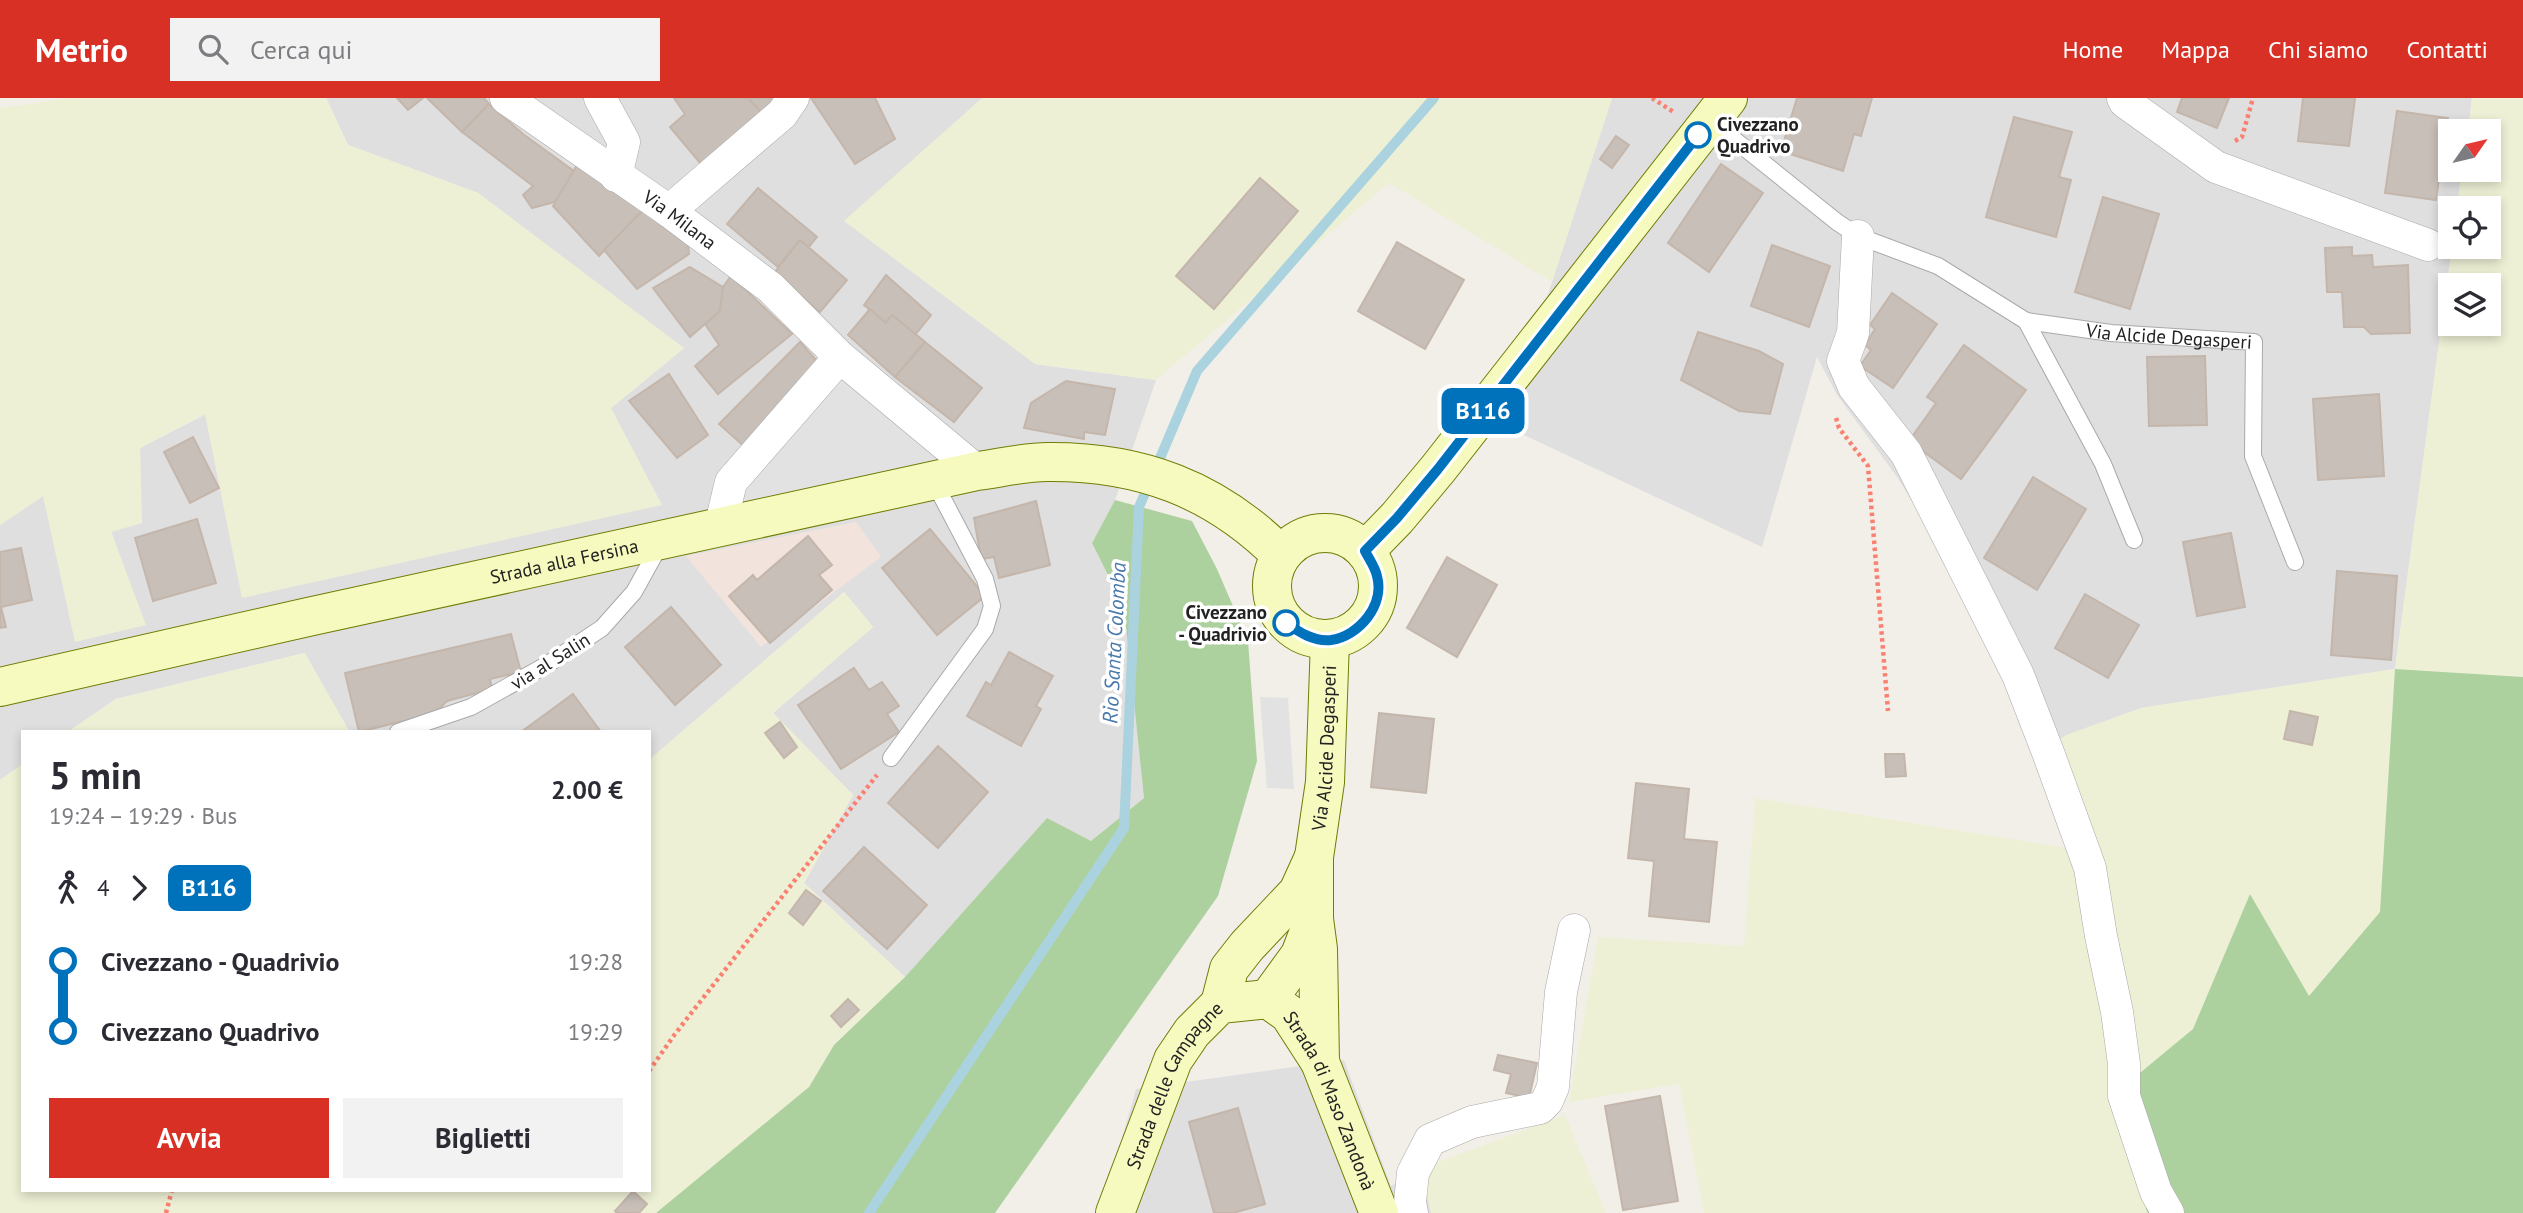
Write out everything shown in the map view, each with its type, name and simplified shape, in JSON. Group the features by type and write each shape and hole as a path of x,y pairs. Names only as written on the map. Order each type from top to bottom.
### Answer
{"street":[{"name":"Via Milana","path":"506,98 669,211 771,288 840,357 977,471"},
{"path":"600,98 624,142 616,176"},
{"path":"669,211 782,114 793,98"},
{"path":"2123,98 2216,167 2428,245"},
{"path":"1282,555 1299,539 1322,533 1346,537 1365,551 1438,469 1719,109"},
{"path":"1858,236 1853,334 1843,361 1854,387 1906,453 2018,675 2049,755 2090,868 2117,1013 2124,1064 2124,1096 2156,1192 2168,1213"},
{"path":"720,528 731,482 840,357"},
{"name":"Strada alla Fersina","path":"0,687 933,480 1044,461 1130,468 1179,484 1209,499 1252,528 1282,555"},
{"name":"Via Alcide Degasperi","path":"1282,555 1272,577 1273,602 1286,623 1306,637 1330,640 1358,629 1375,606 1378,577 1365,551"},
{"name":"Via Alcide Degasperi","path":"1320,1062 1314,857 1325,782 1330,640"},
{"name":"Via Alcide Degasperi","path":"1220,1004 1229,969 1298,892 1314,857"},
{"name":"Via Alcide Degasperi","path":"1268,999 1300,955 1314,919"},
{"path":"1268,999 1270,924"},
{"path":"1412,1213 1410,1202 1413,1173 1430,1140 1472,1122 1539,1108 1547,1101 1553,1087 1561,992 1574,930"},
{"name":"Strada delle Campagne","path":"1115,1213 1173,1060 1192,1032 1220,1004 1268,999"},
{"name":"Strada di Maso Zandonà","path":"1268,999 1289,1014 1320,1062 1379,1213"}],"lane":[{"name":"Via Alcide Degasperi","path":"1719,109 1837,222 1858,236 1938,266 2026,321 2111,333 2254,342 2253,456 2295,562"},
{"name":"Via Alcide Degasperi","path":"2026,321 2103,464 2134,540"},
{"path":"891,758 985,629 992,606 985,579 933,480"},
{"name":"via al Salin","path":"403,730 471,707 548,664 602,628 634,592 663,540"}],"path":[{"path":"2200,156 2242,137 2253,98"},
{"path":"1832,407 1839,428 1868,466 1888,711"},
{"path":"651,1068 891,758"},
{"path":"166,1213 171,1192"}],"shaded area":[{"path":"326,98 982,98 1035,364 1156,380 1115,500 1092,543 1124,606 1144,798 1091,841 1047,819 905,977 804,883 853,795 773,713 873,627 844,592 651,758 651,730 348,730 304,653 116,699 70,730 21,730 21,765 0,780 0,525 43,496 145,625 111,531 141,523 140,448 206,414 611,408 683,349 478,193 348,145"},
{"path":"1612,98 2472,98 2469,119 2438,119 2438,182 2460,182 2459,196 2438,196 2438,259 2450,259 2448,273 2438,273 2440,336 2395,669 2141,708 2049,747 1926,524 1897,477 1837,395 1817,357 1762,547 1505,426"},
{"path":"840,357 977,471 720,528 731,482"},
{"path":"856,522 881,557 761,647 686,556"},
{"path":"1260,697 1288,698 1294,789 1267,788"},
{"path":"1344,1060 1391,1186 1422,1168 1431,1213 1101,1213 1136,1089"}],"green space":[{"path":"72,98 326,98 348,145 478,193 684,348 611,408 662,505 242,598 205,414 140,448 142,523 111,532 146,625 75,642 43,496 0,525 0,108"},
{"path":"982,98 1612,98 1552,282 1389,183 1156,380 1035,364 844,221"},
{"path":"2472,98 2523,98 2523,677 2395,669 2440,336 2501,336 2501,273 2448,273 2450,259 2501,259 2501,196 2459,196 2460,182 2501,182 2501,119 2469,119"},
{"path":"1115,500 1192,521 1217,569 1248,641 1257,761 1218,896 995,1213 656,1213 809,1087 834,1045 905,977 1047,818 1091,841 1144,798 1124,607 1092,543"},
{"path":"844,592 873,627 773,713 853,795 804,883 905,977 834,1045 809,1087 656,1213 0,1213 0,780 21,765 21,1192 651,1192 651,758"},
{"path":"305,653 348,730 70,730 116,699"},
{"path":"2395,669 2380,912 2309,996 2250,895 2193,1029 2135,1077 2148,1213 1704,1213 1679,1084 1569,1102 1598,937 1744,946 1755,798 2074,849 2049,747 2066,735 2141,708"},
{"path":"2395,669 2523,677 2523,1213 2148,1213 2135,1077 2193,1029 2250,894 2309,996 2380,912"},
{"path":"1565,1115 1606,1213 1431,1213 1422,1168"}],"building":[{"path":"397,98 423,98 408,110"},
{"path":"427,98 484,98 489,104 462,132"},
{"path":"674,98 748,98 766,117 706,170 670,127 685,114"},
{"path":"748,98 781,98 766,117"},
{"path":"811,98 875,98 895,139 855,164"},
{"path":"1797,98 1872,98 1861,136 1854,134 1843,171 1781,151"},
{"path":"2182,98 2229,98 2217,128 2177,112"},
{"path":"2303,98 2355,98 2349,146 2298,141"},
{"path":"489,104 523,134 574,171 555,202 532,208 523,195 533,186 462,132"},
{"path":"2397,111 2448,118 2438,119 2439,182 2436,200 2385,193"},
{"path":"2014,117 2072,132 2059,177 2071,180 2056,237 1986,217"},
{"path":"1616,136 1629,145 1612,168 1600,159"},
{"path":"1721,164 1763,193 1709,272 1668,243"},
{"path":"577,165 642,211 599,256 553,206"},
{"path":"1260,178 1298,211 1214,309 1176,276"},
{"path":"758,188 817,237 808,248 800,240 778,267 727,224"},
{"path":"2103,197 2159,214 2130,309 2075,292"},
{"path":"642,211 688,244 689,254 637,289 604,250"},
{"path":"800,240 847,280 820,312 774,273"},
{"path":"1397,242 1464,280 1425,349 1358,311"},
{"path":"1772,245 1830,266 1809,327 1751,306"},
{"path":"2352,247 2352,256 2372,255 2373,267 2408,265 2410,333 2371,334 2364,327 2344,327 2342,292 2327,292 2325,248"},
{"path":"690,267 723,287 720,311 690,337 653,288"},
{"path":"886,275 931,315 915,335 892,315 886,323 864,305"},
{"path":"731,276 792,334 718,394 695,366 719,345 705,324 720,311 723,287"},
{"path":"1892,293 1937,324 1893,388 1860,366 1871,350 1865,345 1875,329 1870,325"},
{"path":"870,309 886,323 892,315 925,342 895,377 848,335"},
{"path":"1698,332 1759,351 1783,364 1770,414 1739,411 1681,380"},
{"path":"800,342 817,361 746,448 719,424"},
{"path":"925,342 982,388 954,422 895,377"},
{"path":"1964,345 2026,390 1961,479 1909,441 1936,403 1927,397"},
{"path":"2205,356 2207,425 2149,426 2147,357"},
{"path":"669,374 708,435 677,458 629,401"},
{"path":"1066,381 1115,389 1105,435 1084,432 1084,439 1024,428 1031,403"},
{"path":"2379,394 2384,476 2318,480 2313,399"},
{"path":"193,437 219,488 190,503 164,452"},
{"path":"2033,477 2086,509 2037,590 1984,558"},
{"path":"1036,501 1050,565 999,578 994,557 981,559 974,518"},
{"path":"197,519 216,583 153,601 135,538"},
{"path":"930,529 985,596 937,635 882,568"},
{"path":"2231,533 2245,607 2197,616 2183,542"},
{"path":"808,536 832,565 819,575 832,590 770,643 729,596 753,575 757,580"},
{"path":"21,548 32,600 1,607 6,627 0,628 0,552"},
{"path":"1447,557 1497,585 1457,657 1407,628"},
{"path":"2337,571 2397,576 2391,660 2331,655"},
{"path":"2085,594 2139,625 2108,678 2055,648"},
{"path":"671,607 721,665 675,705 625,647"},
{"path":"511,634 521,672 490,679 492,689 447,701 435,713 367,730 359,730 345,673"},
{"path":"1009,652 1053,676 1036,706 1041,709 1021,746 967,716 986,682 991,685"},
{"path":"854,668 869,690 882,682 899,706 887,714 899,732 841,769 798,705"},
{"path":"573,694 600,730 524,730"},
{"path":"2290,711 2318,717 2312,745 2284,739"},
{"path":"1379,713 1434,719 1426,793 1371,787"},
{"path":"780,722 797,747 784,758 765,733"},
{"path":"938,746 988,792 938,848 888,803"},
{"path":"1885,754 1904,754 1906,776 1886,777"},
{"path":"1636,783 1689,789 1684,839 1717,842 1709,922 1649,916 1654,861 1628,858"},
{"path":"864,847 927,905 887,949 823,891"},
{"path":"806,890 821,901 803,925 789,913"},
{"path":"848,999 859,1010 841,1027 831,1016"},
{"path":"1498,1055 1537,1063 1529,1098 1506,1093 1511,1074 1494,1070"},
{"path":"1660,1096 1678,1201 1623,1210 1605,1106"},
{"path":"1238,1108 1265,1204 1233,1213 1214,1213 1189,1122"},
{"path":"632,1192 647,1204 639,1213 615,1211"}],"waterway":[{"name":"Rio Santa Colomba","path":"1155,470 1197,371 1434,98"},
{"name":"Rio Santa Colomba","path":"869,1213 1124,828 1139,507 1149,484"}],"bus line":[{"name":"B116","path":"1286,623 1306,637 1330,640 1358,629 1375,606 1378,577 1365,551 1438,469 1698,135"}],"place":[{"name":"Civezzano Quadrivo","path":"1698,135"},
{"name":"Civezzano - Quadrivio","path":"1286,623"}]}
